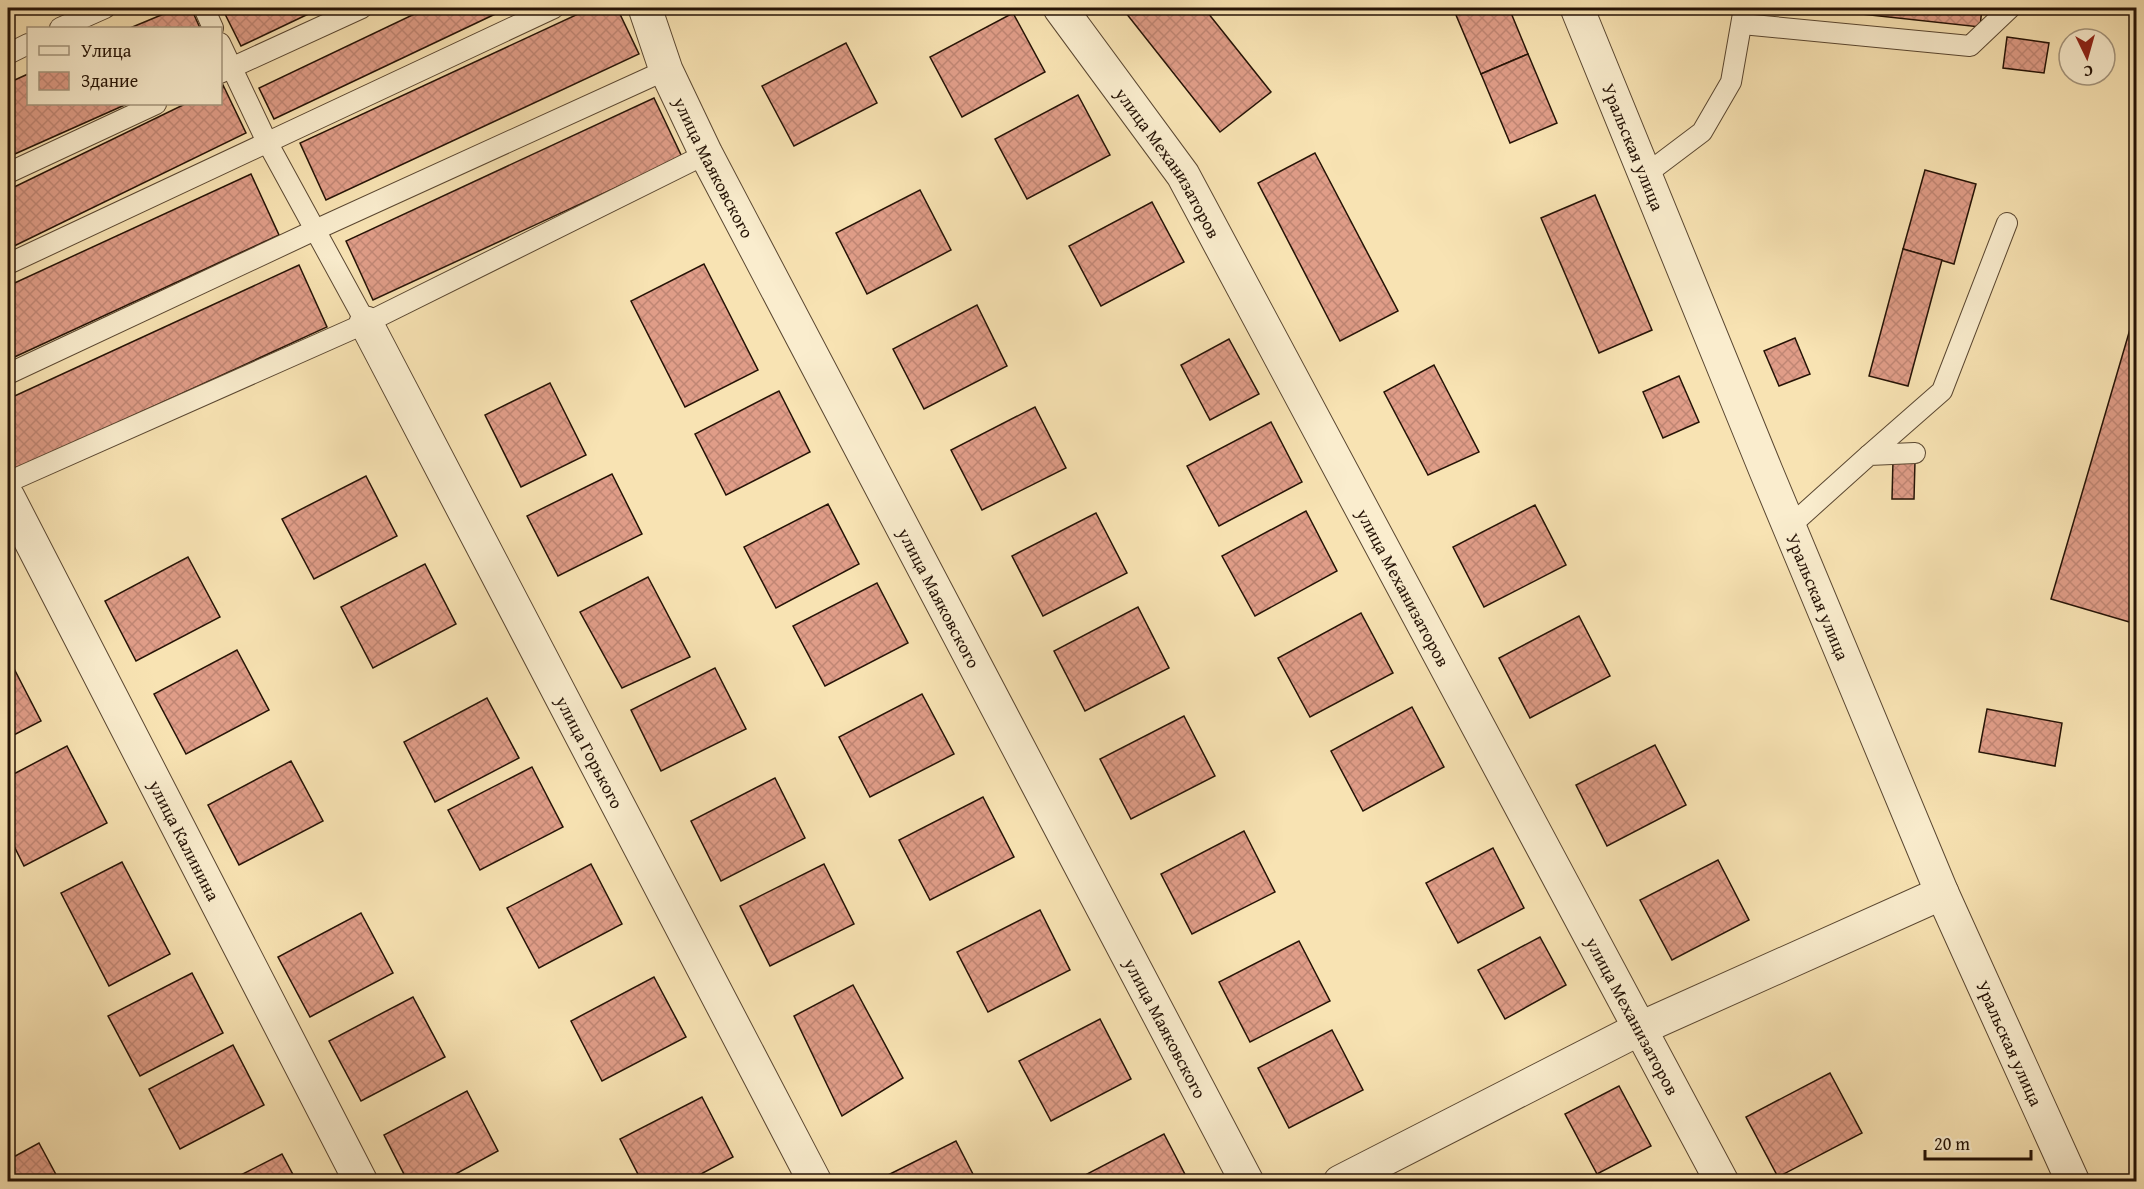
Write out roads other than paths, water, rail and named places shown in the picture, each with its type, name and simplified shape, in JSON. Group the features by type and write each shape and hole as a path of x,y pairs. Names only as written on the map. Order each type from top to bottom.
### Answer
{"street":[{"name":"улица Маяковского","path":"645,8 666,70 706,154 1247,1182"},
{"name":"улица Механизаторов","path":"1060,8 1183,176 1722,1182"},
{"name":"Уральская улица","path":"1577,8 1942,894 2073,1182"},
{"name":"улица Горького","path":"366,323 815,1182"},
{"name":"улица Калинина","path":"8,497 361,1182"},
{"path":"1340,1182 1641,1028 1942,894"}],"lane":[{"path":"62,27 105,8"},
{"path":"204,8 213,27"},
{"path":"226,70 362,8"},
{"path":"8,264 266,140 554,8"},
{"path":"1645,175 1702,132 1731,82 1743,16 1970,46 2010,8"},
{"path":"8,54 27,44"},
{"path":"222,52 226,70 366,323"},
{"path":"8,374 315,230 666,70"},
{"path":"8,173 154,105"},
{"path":"8,482 366,323 706,154"},
{"path":"1789,527 1942,391 2007,223"},
{"path":"1869,455 1915,453"}]}
